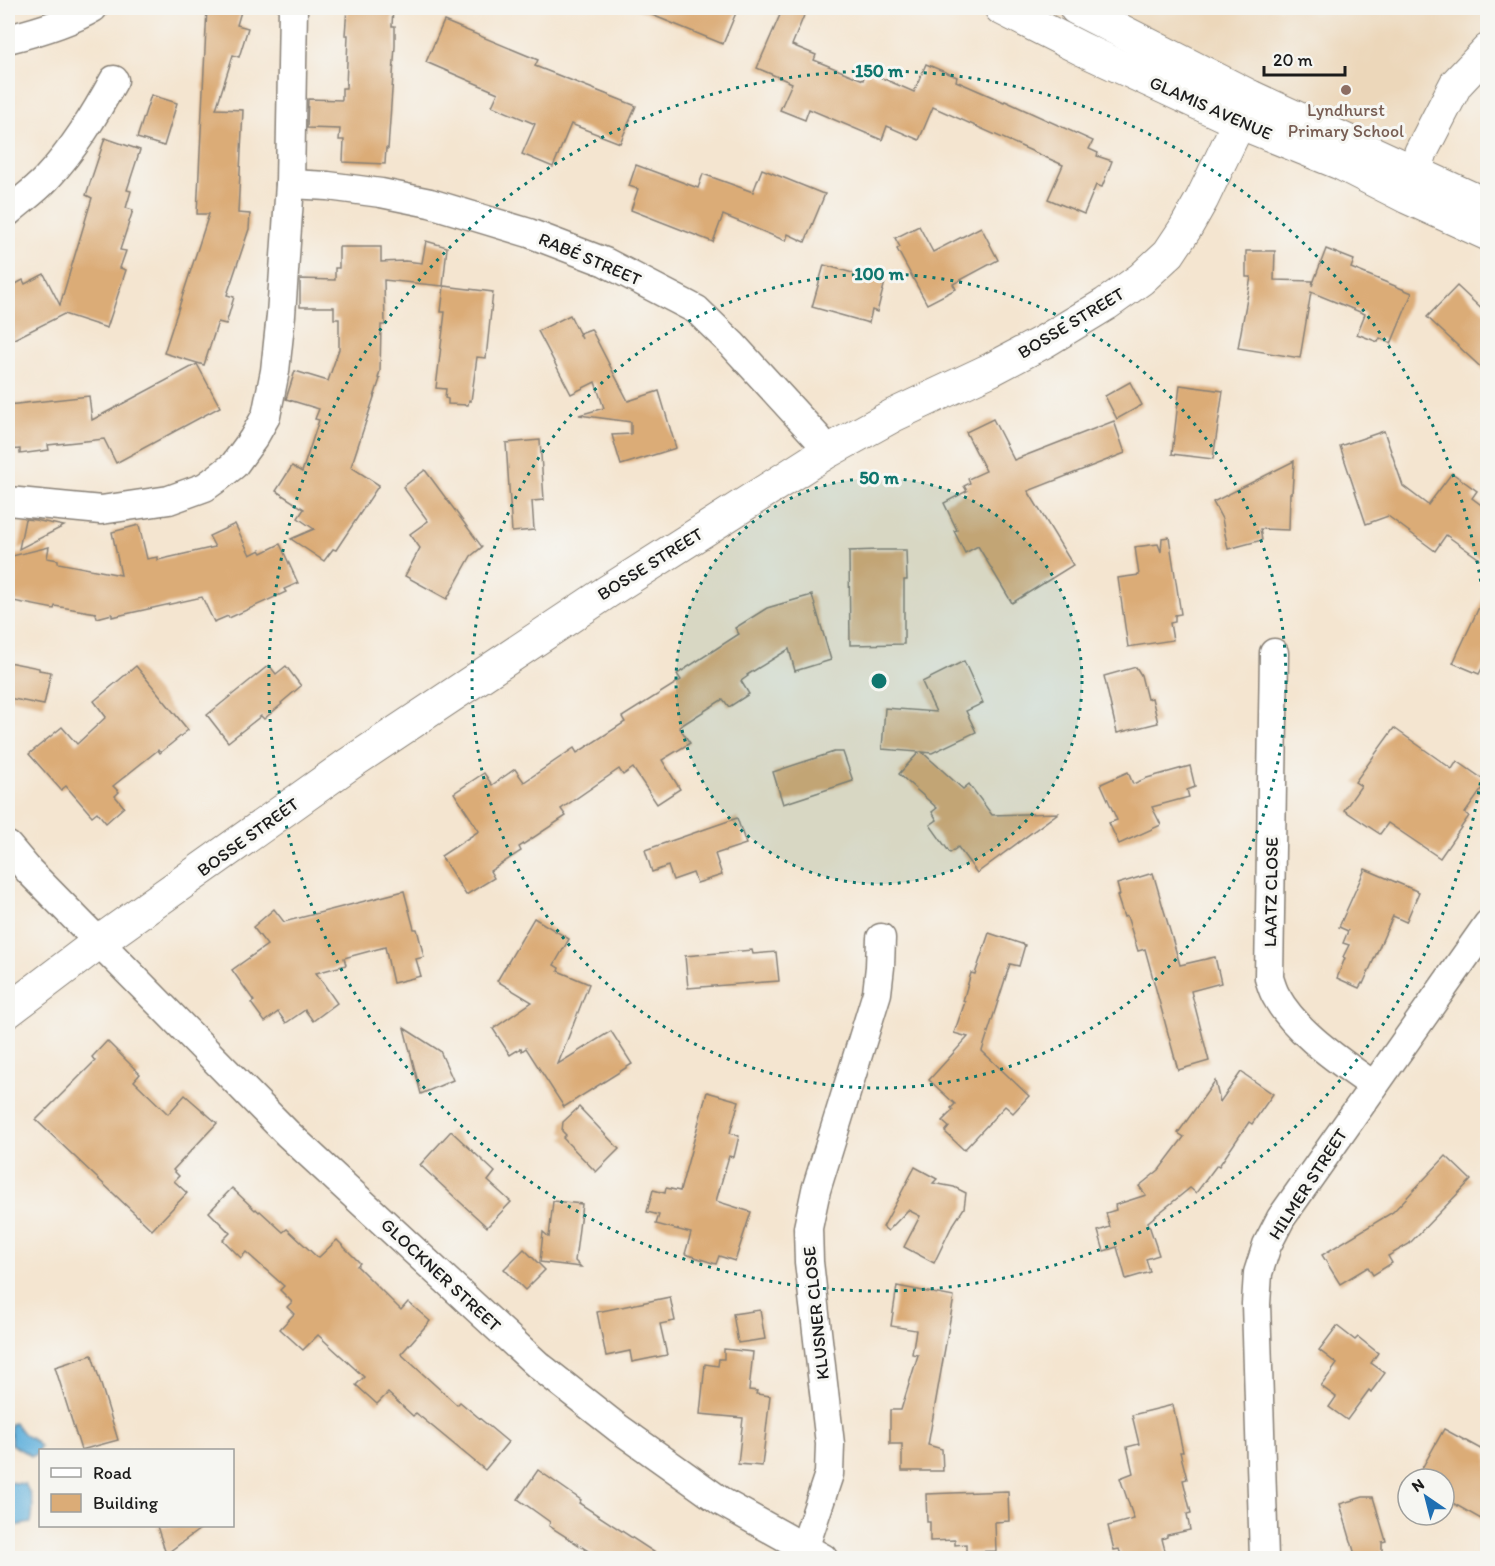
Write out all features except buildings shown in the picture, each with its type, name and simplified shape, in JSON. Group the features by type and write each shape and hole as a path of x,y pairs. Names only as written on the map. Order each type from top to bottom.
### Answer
{"street":[{"path":"8,39 81,15 93,8"},
{"path":"8,501 102,510 169,500 205,487 234,465 253,439 266,416 275,371 281,315 290,183 293,8"},
{"name":"GLAMIS AVENUE","path":"1001,8 1082,49 1245,109"},
{"path":"1082,49 1086,12"},
{"name":"GLAMIS AVENUE","path":"1086,12 1245,109 1340,163 1488,206"},
{"path":"1411,185 1421,152 1456,84 1488,51"},
{"path":"8,212 44,181 65,157 92,119 114,80"},
{"name":"BOSSE STREET","path":"8,1011 99,942 349,764 606,592 825,453 894,415 992,369 1045,341 1142,279 1169,253 1185,229 1245,109"},
{"name":"RABÉ STREET","path":"290,183 381,193 430,203 530,233 605,262 697,310 732,344 818,438 825,453"},
{"name":"GLAMIS AVENUE","path":"1411,185 1488,234"},
{"name":"LAATZ CLOSE","path":"1274,653 1269,978 1284,1009 1312,1039 1374,1086"},
{"name":"GLOCKNER STREET","path":"8,846 29,871 288,1134 538,1365 618,1428 722,1502 813,1554"},
{"name":"HILMER STREET","path":"1264,1558 1256,1304 1258,1273 1267,1245 1281,1218 1488,924"},
{"name":"KLUSNER CLOSE","path":"813,1554 829,1474 830,1443 809,1262 808,1228 816,1190 876,993 880,967 880,938"}],"shaded area":[{"name":"Lyndhurst Primary School","path":"1079,8 1487,8 1487,48 1414,169"}],"water":[{"path":"14,1423 40,1447 36,1455 31,1456 11,1444 10,1424"},
{"path":"8,1482 25,1484 32,1503 31,1523 14,1526 8,1503"}],"place":[{"name":"Lyndhurst Primary School","path":"1346,90"}]}
